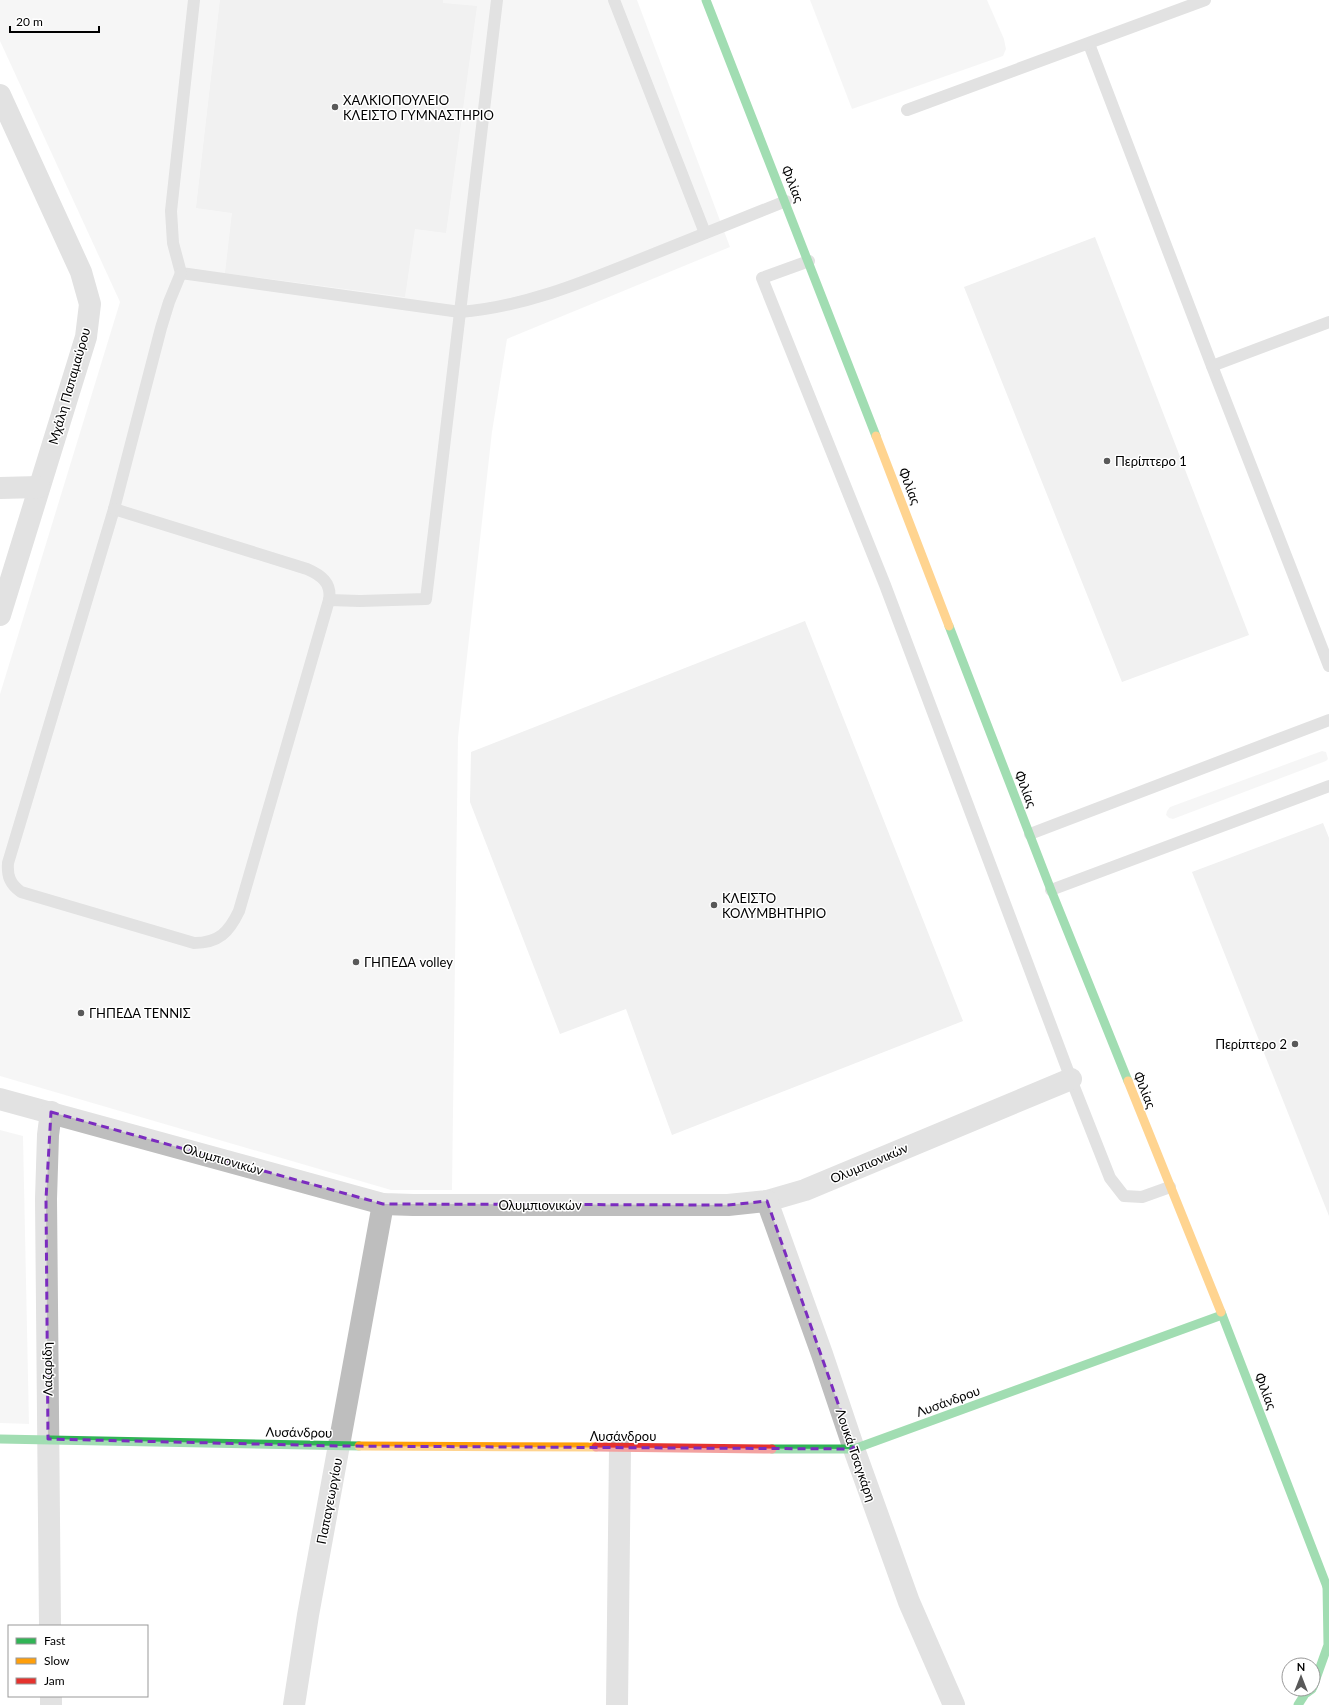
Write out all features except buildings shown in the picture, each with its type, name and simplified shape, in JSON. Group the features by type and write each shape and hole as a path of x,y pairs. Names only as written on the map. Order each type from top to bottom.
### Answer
{"street":[{"name":"Φιλίας","path":"706,0 809,260 1051,890 1222,1315 1328,1588 1328,1644 1321,1667"},
{"name":"Μχάλη Παπαμαύρου","path":"0,96 81,272 90,304 86,337 0,615"},
{"path":"0,488 39,488"},
{"name":"Ολυμπιονικών","path":"0,1099 383,1204 728,1205 766,1201 805,1190 1071,1079"},
{"name":"Λαζαρίδη","path":"50,1625 46,1199 48,1135 51,1112"},
{"name":"Λουκά Τσαγκάρη","path":"766,1201 822,1354 854,1449 909,1602 954,1705"},
{"name":"Παπαγεωργίου","path":"294,1705 308,1615 383,1204"},
{"name":"Λυσάνδρου","path":"0,1439 340,1446 620,1449 854,1449 1222,1315"},
{"path":"617,1705 620,1449"},
{"path":"1285,1705 1299,1703"}],"lane":[{"path":"114,509 307,569 320,575 327,582 330,590 329,600 239,911 227,932 210,942 194,943 21,892 14,887 7,872 8,863 114,509 161,328 181,273 173,243 171,211 194,0"},
{"path":"329,600 360,601 426,599 496,0"},
{"path":"614,0 705,234"},
{"path":"907,110 1205,0"},
{"path":"1088,44 1329,664"},
{"path":"181,273 460,312 502,307 545,296 786,202"},
{"path":"809,260 762,278 885,585 1071,1079 1110,1178 1124,1196 1142,1197 1170,1187"},
{"path":"1212,366 1329,322"},
{"path":"1030,834 1329,720"},
{"path":"1051,890 1329,786"}],"highlighted area":[{"path":"51,1112 383,1204 728,1205 767,1201 854,1449 340,1446 48,1439 46,1199"}],"shaded area":[{"path":"0,0 637,0 730,247 507,339 492,432 458,738 452,1190 391,1190 0,1076 0,694 120,302 0,41"},
{"path":"810,0 987,0 1004,39 1006,49 1003,56 852,109"},
{"path":"1322,751 1326,752 1328,759 1326,761 1173,819 1166,815 1170,807"},
{"path":"0,1130 23,1136 29,1424 0,1423"}],"traffic: fast":[{"path":"706,0 876,436"},
{"path":"949,626 1051,890 1128,1081"},
{"path":"1221,1312 1329,1592"},
{"path":"772,1449 854,1449 1222,1315"},
{"path":"0,1439 359,1446"},
{"path":"1321,1665 1328,1645 1327,1585"},
{"path":"1298,1705 1303,1697"}],"traffic: slow":[{"path":"876,436 949,626"},
{"path":"1128,1081 1221,1312"},
{"path":"359,1446 596,1447"}],"traffic: jam":[{"path":"596,1447 772,1449"}],"place":[{"name":"ΧΑΛΚΙΟΠΟΥΛΕΙΟ ΚΛΕΙΣΤΟ ΓΥΜΝΑΣΤΗΡΙΟ","path":"335,107"},
{"name":"Περίπτερο 1","path":"1107,461"},
{"name":"ΚΛΕΙΣΤΟ ΚΟΛΥΜΒΗΤΗΡΙΟ","path":"714,905"},
{"name":"ΓΗΠΕΔΑ volley","path":"356,962"},
{"name":"ΓΗΠΕΔΑ ΤΕΝΝΙΣ","path":"81,1013"},
{"name":"Περίπτερο 2","path":"1295,1044"}]}
